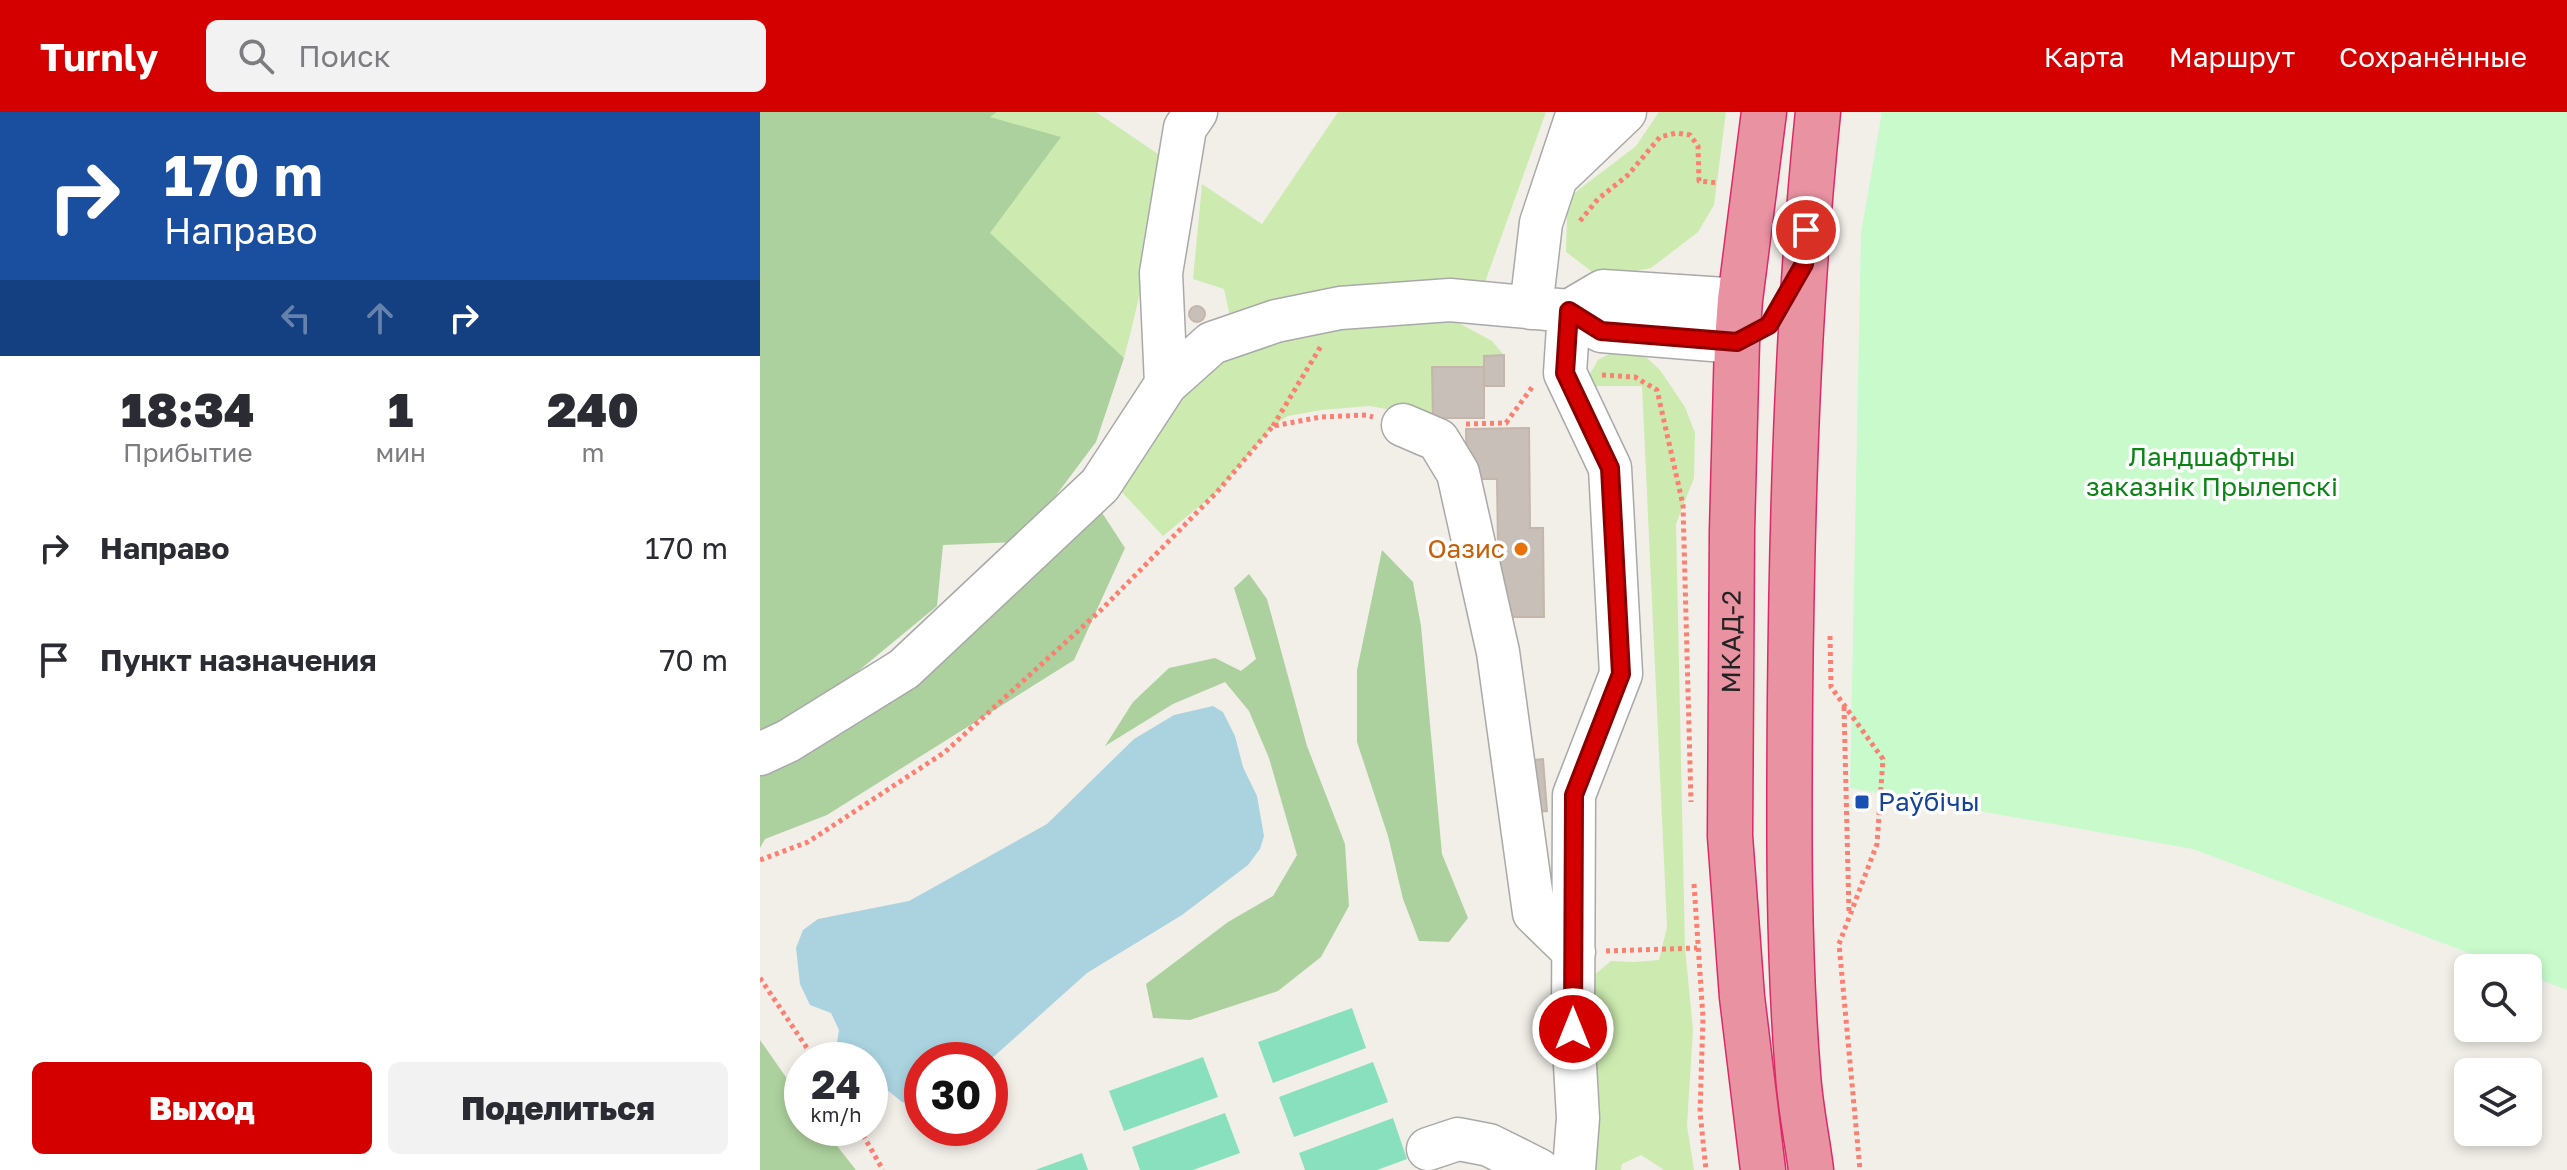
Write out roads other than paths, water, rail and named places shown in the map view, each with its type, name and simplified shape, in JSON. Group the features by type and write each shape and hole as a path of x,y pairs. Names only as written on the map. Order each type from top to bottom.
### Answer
{"highway":[{"name":"МКАД-2","path":"1763,1170 1742,997 1730,836 1732,531 1764,112"},
{"path":"1811,1170 1798,1076 1789,875 1791,611 1797,397 1804,264 1818,112"},
{"path":"1797,397 1749,323 1804,264"}],"street":[{"path":"1166,384 1161,273 1185,128 1196,112"},
{"path":"1574,1170 1578,1118 1573,1029 1574,795 1621,674 1610,468 1551,376 1550,310 1541,223 1578,112"},
{"path":"1553,181 1625,112"},
{"path":"760,754 788,741 904,669 1100,485 1166,384 1212,343 1276,321 1340,308 1450,300 1550,310 1601,331 1749,323"},
{"path":"1403,425 1438,440 1458,473 1498,652 1534,913 1574,952"},
{"path":"1428,1149 1458,1139 1489,1145 1539,1170"}],"water":[{"path":"1213,706 1223,712 1257,796 1264,836 1260,849 1248,865 1182,915 1087,973 1008,1044 904,1042 902,1102 888,1091 888,1042 837,1042 839,1030 831,1013 810,1005 800,984 796,948 803,930 818,919 909,901 1047,824 1134,739 1174,715"}],"place":[{"name":"Оазис","path":"1521,549"},
{"name":"Раўбічы","path":"1862,802"}],"park label":[{"name":"Ландшафтны заказнік Прылепскі","path":"2212,472"}]}
